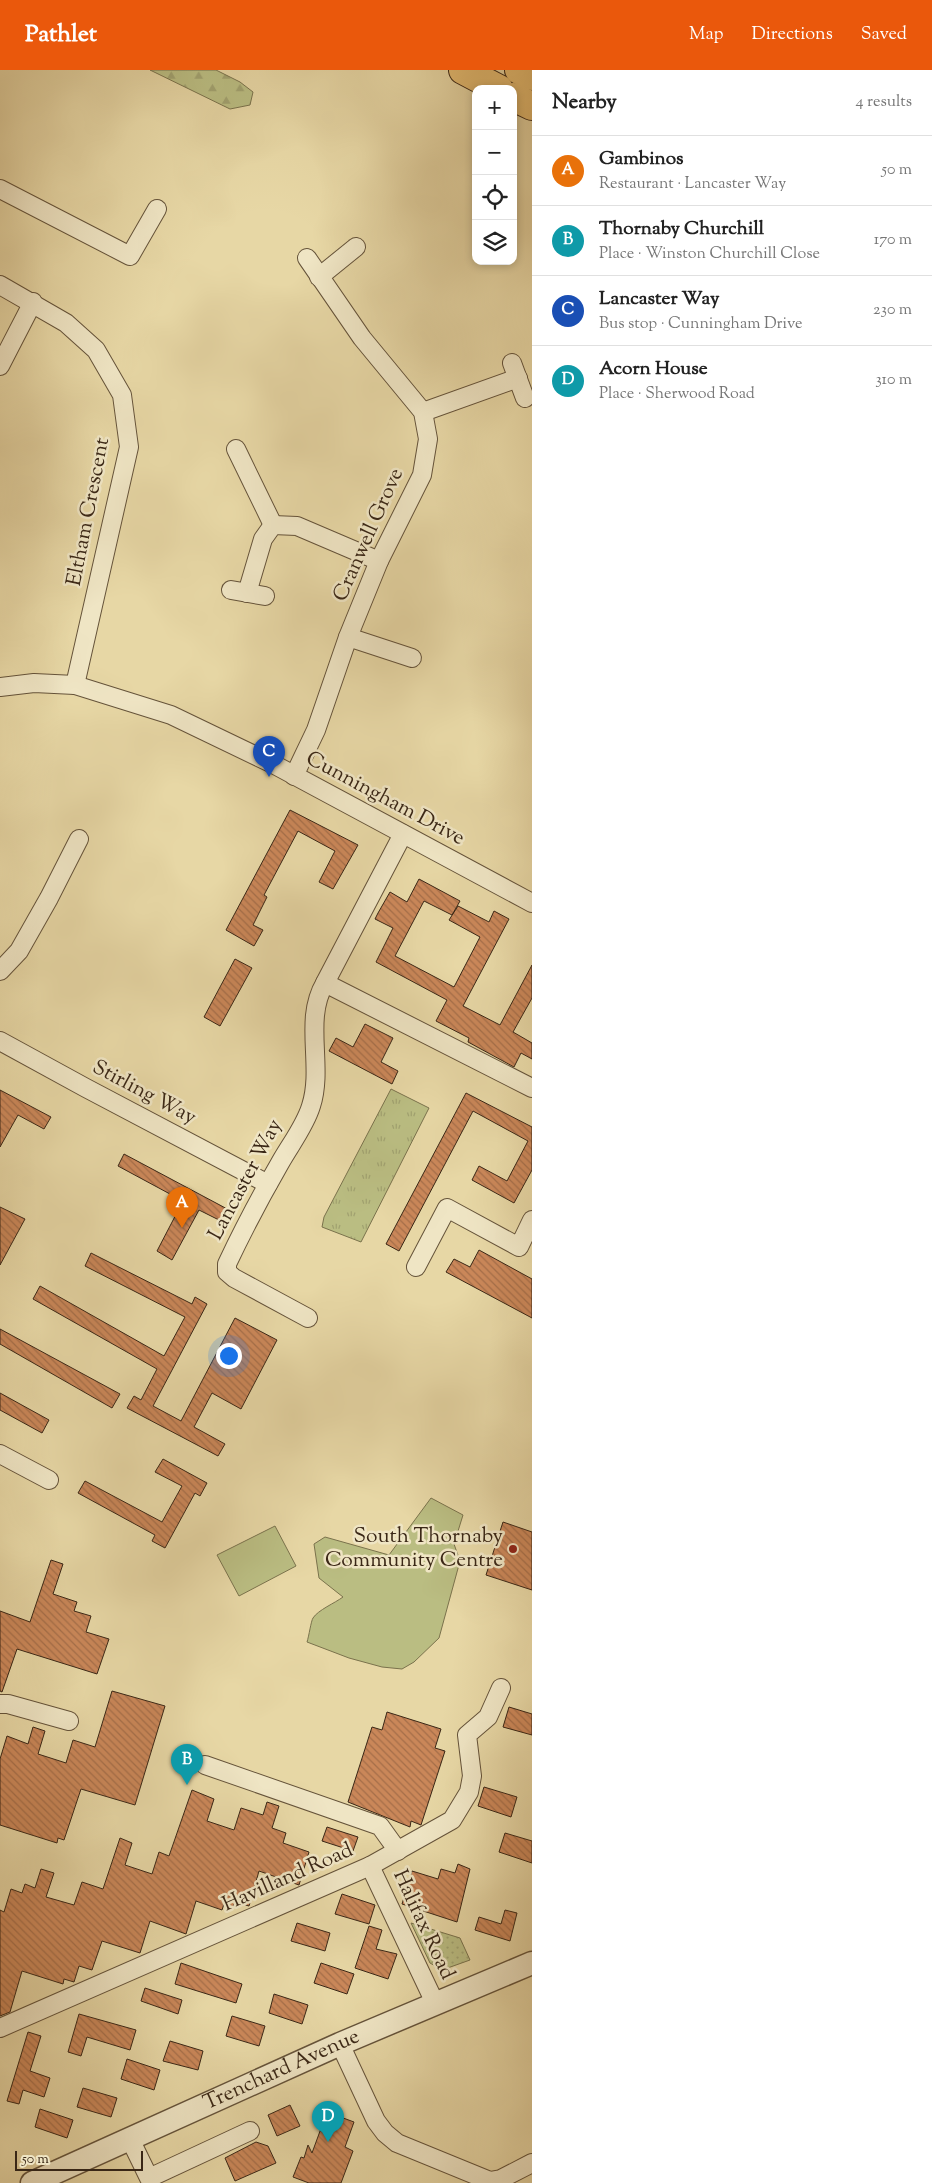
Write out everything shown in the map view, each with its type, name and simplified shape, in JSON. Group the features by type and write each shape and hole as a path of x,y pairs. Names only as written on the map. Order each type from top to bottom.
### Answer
{"main road":[{"path":"464,70 492,85"},
{"path":"519,70 532,76"},
{"path":"517,99 532,106"}],"street":[{"path":"0,189 130,256 157,209"},
{"path":"319,277 356,247"},
{"path":"307,258 362,338 424,412 515,370 525,398"},
{"name":"Eltham Crescent","path":"0,285 33,302 66,323 96,350 122,395 129,447 75,684"},
{"path":"0,366 33,302"},
{"name":"Cranwell Grove","path":"294,776 316,730 348,637 379,562 422,475 428,439 424,412"},
{"path":"236,449 273,525"},
{"path":"273,525 297,526 379,562"},
{"path":"265,596 239,591 263,539 273,525"},
{"path":"348,637 412,658"},
{"name":"Cunningham Drive","path":"0,687 34,683 75,684 171,715 294,776 532,903"},
{"name":"Lancaster Way","path":"308,1318 234,1278 227,1272 226,1264 311,1108 315,1091 315,1010 325,983 403,834"},
{"path":"0,971 19,951 79,839"},
{"path":"325,983 532,1088"},
{"name":"Stirling Way","path":"0,1041 268,1184"},
{"path":"416,1267 447,1208 519,1247 532,1220"},
{"path":"0,1454 49,1480"},
{"name":"Havilland Road","path":"0,2028 370,1866 452,1820 461,1808 472,1776 467,1735 488,1717 501,1688"},
{"path":"0,1704 8,1704 69,1721"},
{"path":"205,1765 380,1826 398,1850"},
{"name":"Halifax Road","path":"370,1866 435,2003"},
{"name":"Trenchard Avenue","path":"32,2183 340,2044 532,1963"},
{"path":"340,2044 376,2122 397,2143 490,2182 501,2179 532,2163"},
{"path":"130,2140 149,2181 250,2131"}],"green space":[{"path":"150,70 216,70 240,82 253,92 250,105 230,109"},
{"path":"391,1089 429,1108 361,1242 322,1227 324,1217"},
{"path":"431,1498 463,1515 454,1544 460,1561 439,1638 414,1662 402,1669 382,1667 349,1658 307,1642 315,1615 343,1597 319,1578 314,1544 325,1537 389,1555"},
{"path":"275,1526 296,1566 239,1596 217,1555"},
{"path":"411,1923 460,1938 470,1960 442,1970 430,1963"}],"building":[{"path":"290,810 358,845 333,889 319,882 335,851 298,831 264,895 267,897 253,925 263,930 254,946 226,930"},
{"path":"419,879 460,901 452,915 424,901 395,956 454,987 480,937 449,920 458,906 489,922 494,911 509,919 463,1006 500,1025 532,965 532,998 513,1032 532,1043 532,1059 521,1053 514,1067 468,1042 469,1038 436,1021 447,1000 376,962 393,928 375,919 378,913 390,892 407,902"},
{"path":"235,959 252,968 220,1026 204,1017"},
{"path":"365,1024 393,1038 381,1062 398,1071 392,1084 329,1051 336,1038 353,1047"},
{"path":"0,1090 51,1117 44,1129 18,1115 0,1147"},
{"path":"466,1093 532,1127 532,1170 514,1203 472,1180 479,1166 507,1181 528,1141 473,1111 399,1251 386,1244"},
{"path":"124,1154 231,1211 225,1223 199,1210 172,1260 157,1251 183,1201 118,1166"},
{"path":"0,1207 25,1219 0,1265"},
{"path":"479,1250 532,1279 532,1318 446,1272 454,1259 470,1267"},
{"path":"91,1253 192,1304 195,1297 207,1304 153,1406 181,1421 235,1318 277,1340 241,1409 212,1393 194,1427 225,1444 218,1456 127,1408 134,1396 141,1400 157,1369 33,1299 40,1286 164,1356 185,1317 85,1266"},
{"path":"0,1329 120,1394 112,1408 0,1344"},
{"path":"0,1393 49,1420 42,1433 0,1410"},
{"path":"163,1459 207,1483 200,1496 195,1493 165,1548 152,1541 155,1535 78,1493 85,1481 162,1522 182,1486 155,1472"},
{"name":"South Thornaby Community Centre","path":"503,1522 532,1532 532,1590 486,1575"},
{"path":"51,1560 63,1564 53,1594 77,1602 74,1611 91,1616 86,1632 109,1639 97,1674 17,1649 2,1692 0,1691 0,1611 30,1622"},
{"path":"112,1691 165,1706 135,1805 81,1789 64,1840 58,1838 57,1843 0,1825 0,1759 7,1736 28,1744 33,1727 45,1731 38,1754 66,1763 73,1740 95,1747"},
{"path":"509,1707 532,1714 532,1735 503,1727"},
{"path":"387,1712 441,1729 435,1748 445,1751 421,1825 411,1821 410,1827 348,1802 372,1727 382,1730"},
{"path":"484,1787 517,1797 511,1817 478,1806"},
{"path":"192,1790 214,1799 207,1821 234,1830 241,1808 263,1815 267,1802 279,1806 272,1828 286,1833 283,1843 309,1852 299,1885 259,1871 249,1906 235,1902 233,1907 224,1904 222,1910 196,1901 186,1934 150,1921 140,1953 102,1941 92,1970 79,1966 74,1982 64,1979 63,1984 22,1971 10,2012 0,2016 0,1910 4,1912 11,1889 22,1893 25,1884 35,1888 41,1869 54,1873 46,1897 74,1905 82,1882 103,1889 120,1838 132,1843 125,1865 152,1874 159,1852 169,1856"},
{"path":"327,1827 358,1837 353,1851 322,1841"},
{"path":"505,1833 532,1841 532,1863 499,1852"},
{"path":"458,1864 470,1869 457,1922 402,1904 412,1871 438,1879 441,1869 455,1873"},
{"path":"342,1894 375,1905 369,1924 335,1914"},
{"path":"505,1910 517,1913 510,1941 475,1930 479,1917 501,1924"},
{"path":"297,1923 330,1933 325,1951 291,1941"},
{"path":"369,1926 382,1930 376,1949 397,1954 388,1979 355,1968"},
{"path":"181,1963 242,1984 236,2003 175,1984"},
{"path":"321,1963 354,1974 347,1994 314,1983"},
{"path":"145,1988 182,2000 178,2014 141,2001"},
{"path":"274,1994 308,2005 302,2024 269,2013"},
{"path":"79,2014 136,2030 130,2050 87,2037 81,2056 68,2052"},
{"path":"232,2016 265,2026 259,2046 226,2036"},
{"path":"28,2032 41,2036 30,2071 50,2078 44,2097 23,2090 19,2104 7,2101"},
{"path":"170,2041 203,2051 198,2070 163,2061"},
{"path":"127,2059 160,2070 154,2090 121,2079"},
{"path":"83,2088 117,2098 111,2117 77,2107"},
{"path":"290,2105 300,2126 277,2136 268,2115"},
{"path":"40,2109 73,2120 67,2138 35,2127"},
{"path":"327,2112 354,2122 345,2147 353,2151 341,2183 309,2183 293,2177 301,2157 304,2158 308,2145 312,2153"},
{"path":"256,2142 268,2146 276,2163 235,2181 225,2158"}],"place":[{"name":"Lancaster Way","path":"269,777"},
{"name":"Gambinos","path":"182,1228"},
{"name":"South Thornaby Community Centre","path":"513,1549"},
{"name":"Thornaby Churchill","path":"187,1785"},
{"name":"Acorn House","path":"328,2142"}]}
